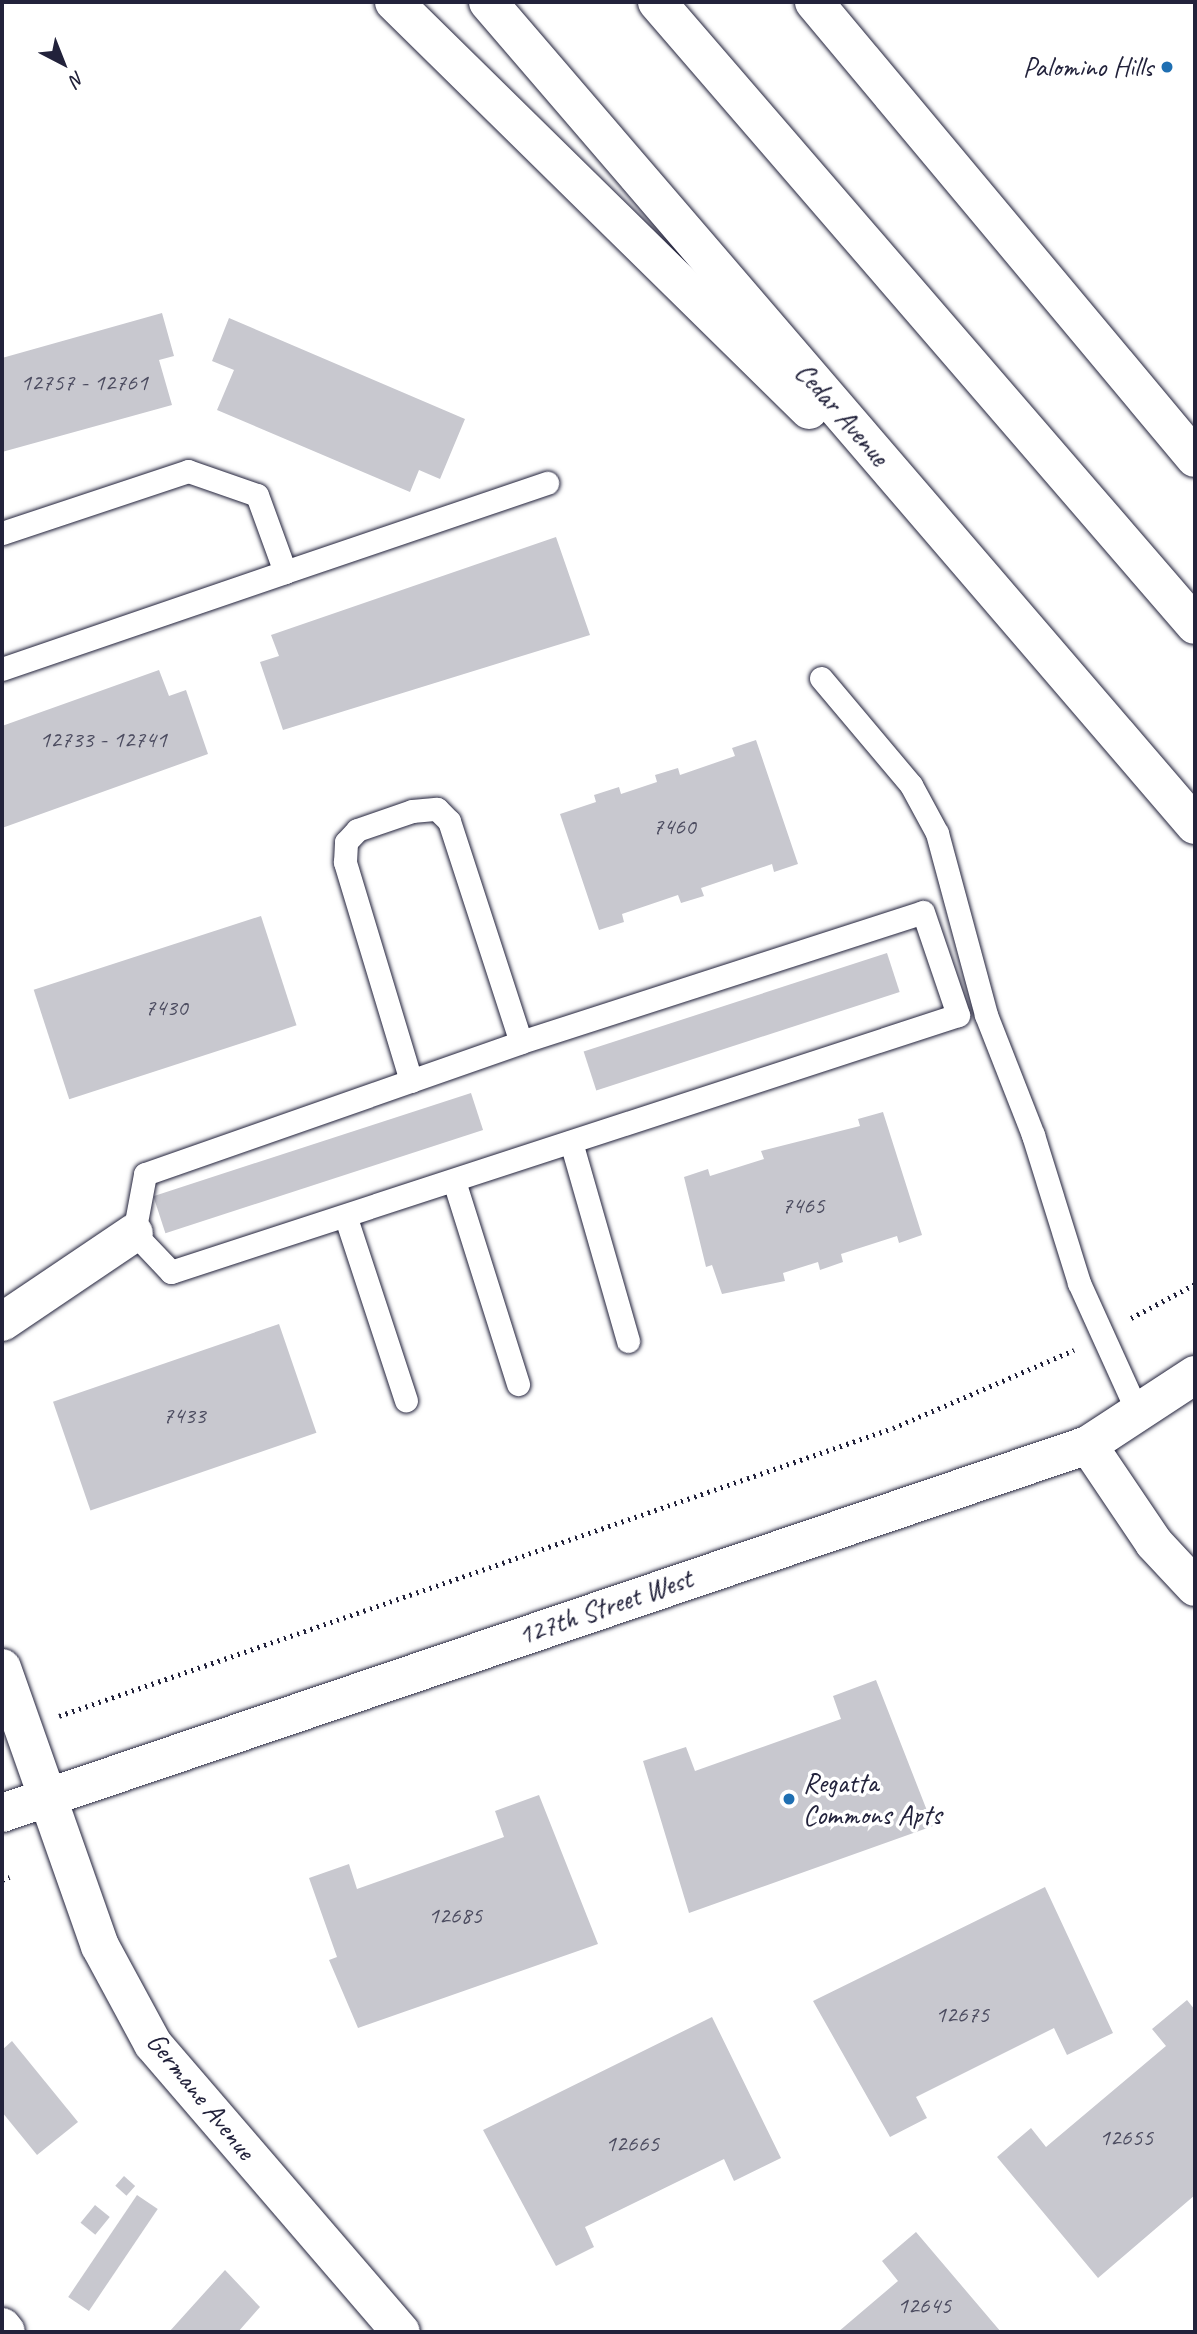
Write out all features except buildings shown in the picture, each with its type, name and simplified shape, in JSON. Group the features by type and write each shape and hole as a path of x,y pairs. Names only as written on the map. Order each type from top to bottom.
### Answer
{"main road":[{"path":"394,2 1000,598"},
{"name":"Cedar Avenue","path":"488,2 1195,825"},
{"path":"657,2 1195,625"},
{"path":"814,2 1195,458"},
{"path":"2,1322 134,1233"},
{"name":"127th Street West","path":"2,1813 46,1794 1088,1445 1195,1375"},
{"path":"1088,1445 1154,1543 1195,1587"},
{"name":"Germane Avenue","path":"2,1668 100,1945 153,2043 401,2332"},
{"path":"2,2327 6,2332"}],"lane":[{"path":"2,533 188,471 257,495 285,572"},
{"path":"2,669 547,483"},
{"path":"821,678 912,785 937,833 986,1015 1103,1334 1138,1413"},
{"path":"411,1081 345,862 346,842 357,830 437,809 449,821 521,1042"},
{"path":"923,912 958,1015 346,1218 171,1272 134,1233 145,1174 521,1042 923,912"},
{"path":"571,1142 628,1341"},
{"path":"454,1181 518,1384"},
{"path":"346,1218 405,1400"}],"path":[{"path":"23,1728 893,1428 1103,1334 1195,1284"},
{"path":"2,1880 9,1877"}],"place":[{"name":"Palomino Hills","path":"1167,67"},
{"name":"Regatta Commons Apts","path":"789,1799"}]}
